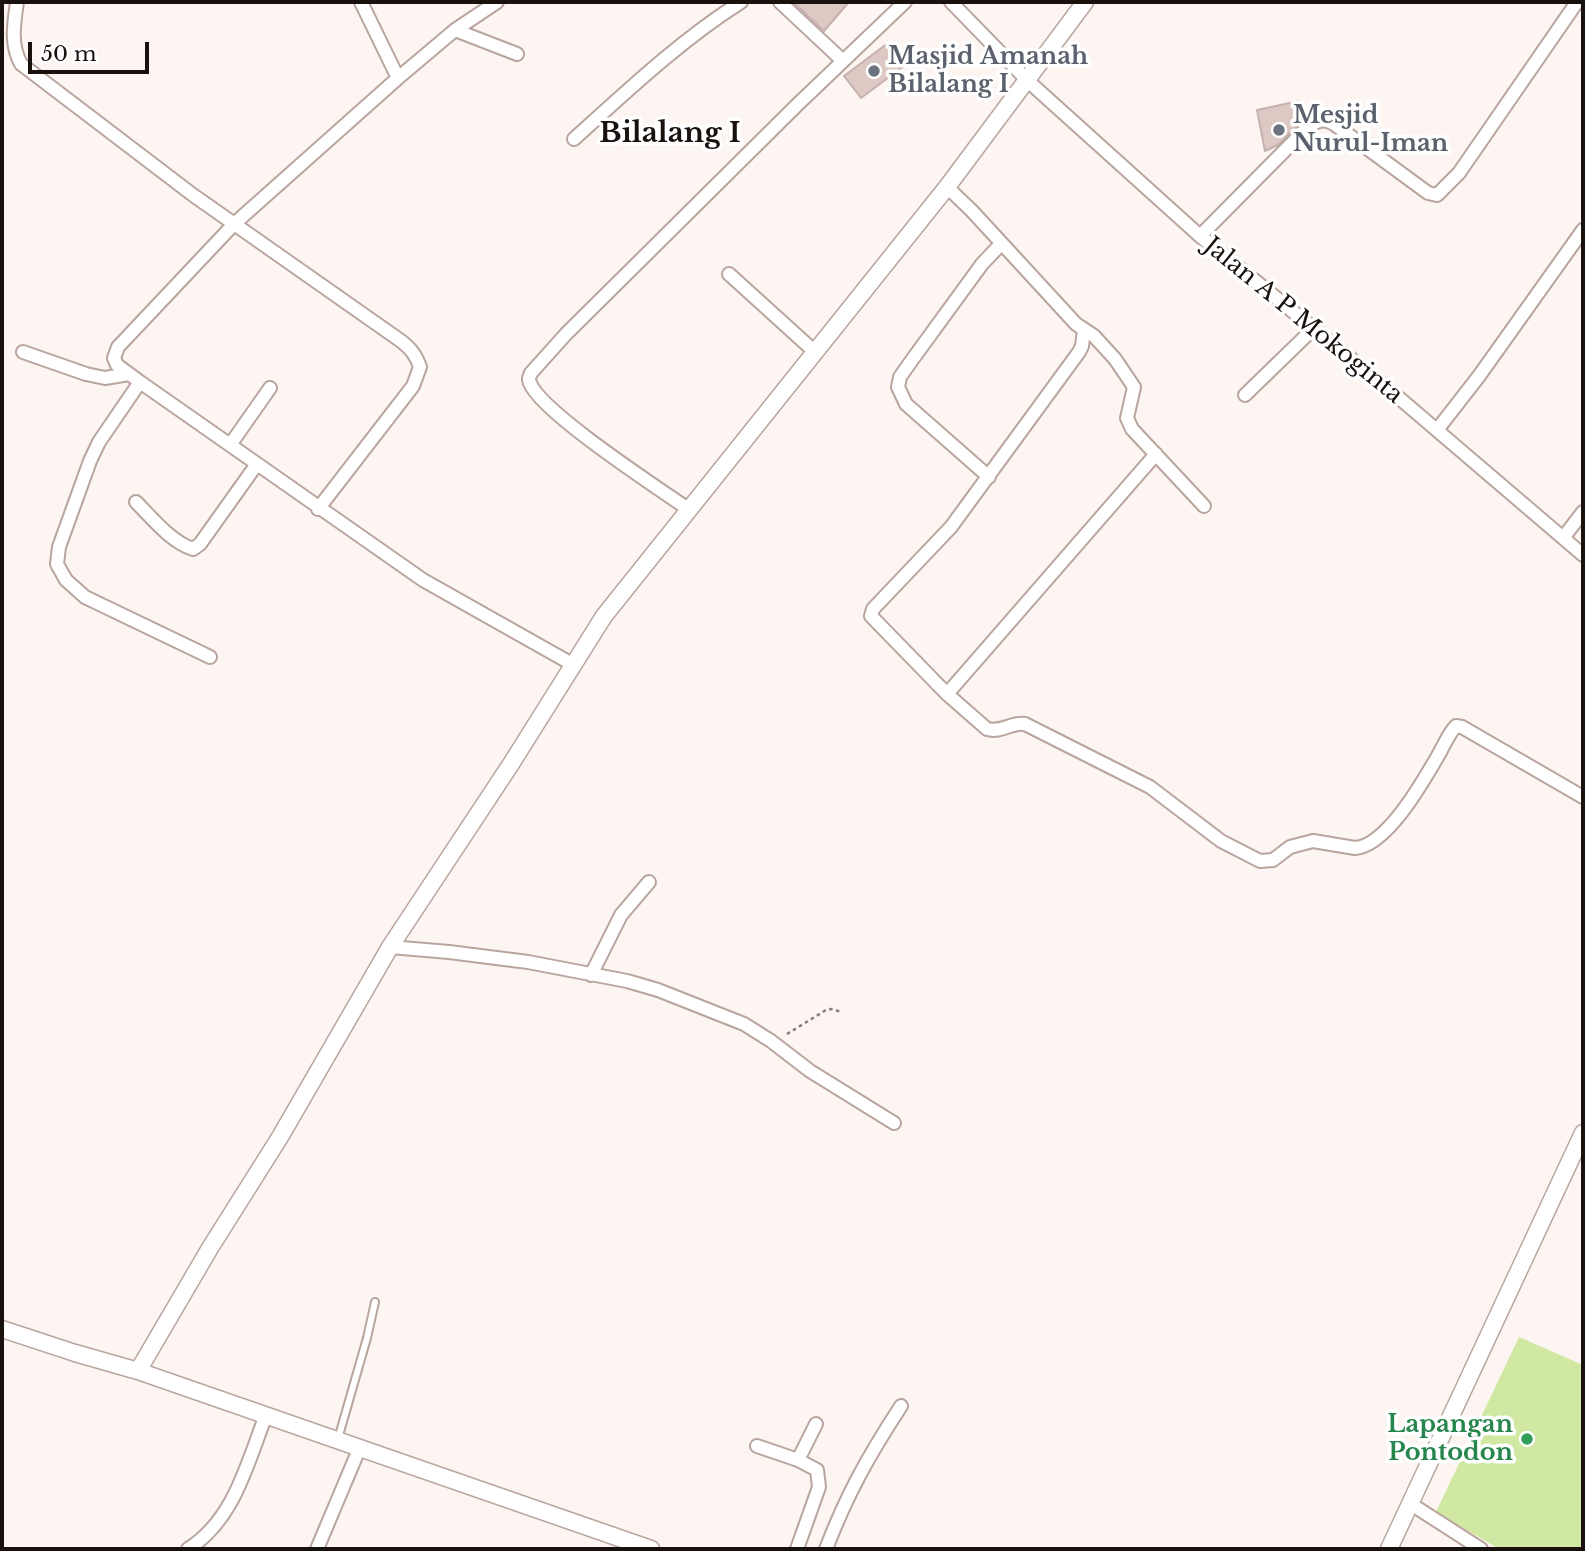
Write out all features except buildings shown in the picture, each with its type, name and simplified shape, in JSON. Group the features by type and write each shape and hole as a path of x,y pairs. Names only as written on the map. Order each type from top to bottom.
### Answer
{"street":[{"path":"17,2 13,33 15,53 21,64 234,224 411,349 421,367 413,386 318,509"},
{"path":"361,2 398,78"},
{"path":"497,2 455,30 398,78 234,224 114,352 115,362 318,509 423,580 572,664"},
{"path":"574,139 644,76 741,2"},
{"path":"780,2 843,61"},
{"path":"688,509 575,428 540,397 529,381 530,376 566,334 905,2"},
{"name":"Jalan A P Mokoginta","path":"951,2 1028,81 1200,236 1437,430 1583,555"},
{"path":"138,1371 210,1248 280,1137 390,947 511,764 604,616 947,187 1085,2"},
{"path":"1200,236 1319,120 1334,124 1428,193 1437,195 1458,173 1577,2"},
{"path":"455,30 517,54"},
{"path":"947,187 1076,324 1094,336 1131,382 1134,391 1126,418 1132,429 1204,506"},
{"path":"1437,430 1583,230"},
{"path":"989,477 906,404 898,387 900,377 912,359 982,264 1001,244"},
{"path":"729,274 815,352"},
{"path":"1245,396 1313,328"},
{"path":"1084,330 1079,352 989,477 948,531 871,613 871,617 947,694 987,729 995,731 1017,723 1025,724 1150,787 1221,841 1260,861 1273,860 1290,847 1313,841 1355,848 1371,842 1399,815 1456,726 1583,797"},
{"path":"23,352 86,374 106,378 129,374"},
{"path":"140,382 99,442 90,461 59,547 57,564 66,580 85,597 210,657"},
{"path":"230,445 270,388"},
{"path":"947,694 1156,454"},
{"path":"136,502 158,524 186,547 193,549 200,544 257,464"},
{"path":"1563,538 1583,512"},
{"path":"591,975 621,915 649,882"},
{"path":"390,947 501,959 627,981 658,990 744,1024 771,1041 810,1072 894,1123"},
{"path":"1389,1549 1583,1133"},
{"path":"2,1329 138,1371 651,1549"},
{"path":"826,1549 843,1504 901,1406"},
{"path":"188,1549 215,1528 232,1502 266,1415"},
{"path":"798,1460 816,1424"},
{"path":"757,1446 798,1460 817,1470 819,1487 797,1549"},
{"path":"317,1549 360,1447"},
{"path":"1411,1504 1481,1549"}],"lane":[{"path":"338,1439 375,1303"}],"path":[{"path":"771,1041 804,1025 826,1010 842,1012"}],"green space":[{"name":"Lapangan Pontodon","path":"1519,1337 1583,1365 1583,1549 1499,1549 1436,1512"}],"place":[{"name":"Masjid Amanah Bilalang I","path":"874,71"},
{"name":"Mesjid Nurul-Iman","path":"1279,130"},
{"name":"Lapangan Pontodon","path":"1527,1439"}],"district":[{"name":"Bilalang I","path":"670,134"}]}
